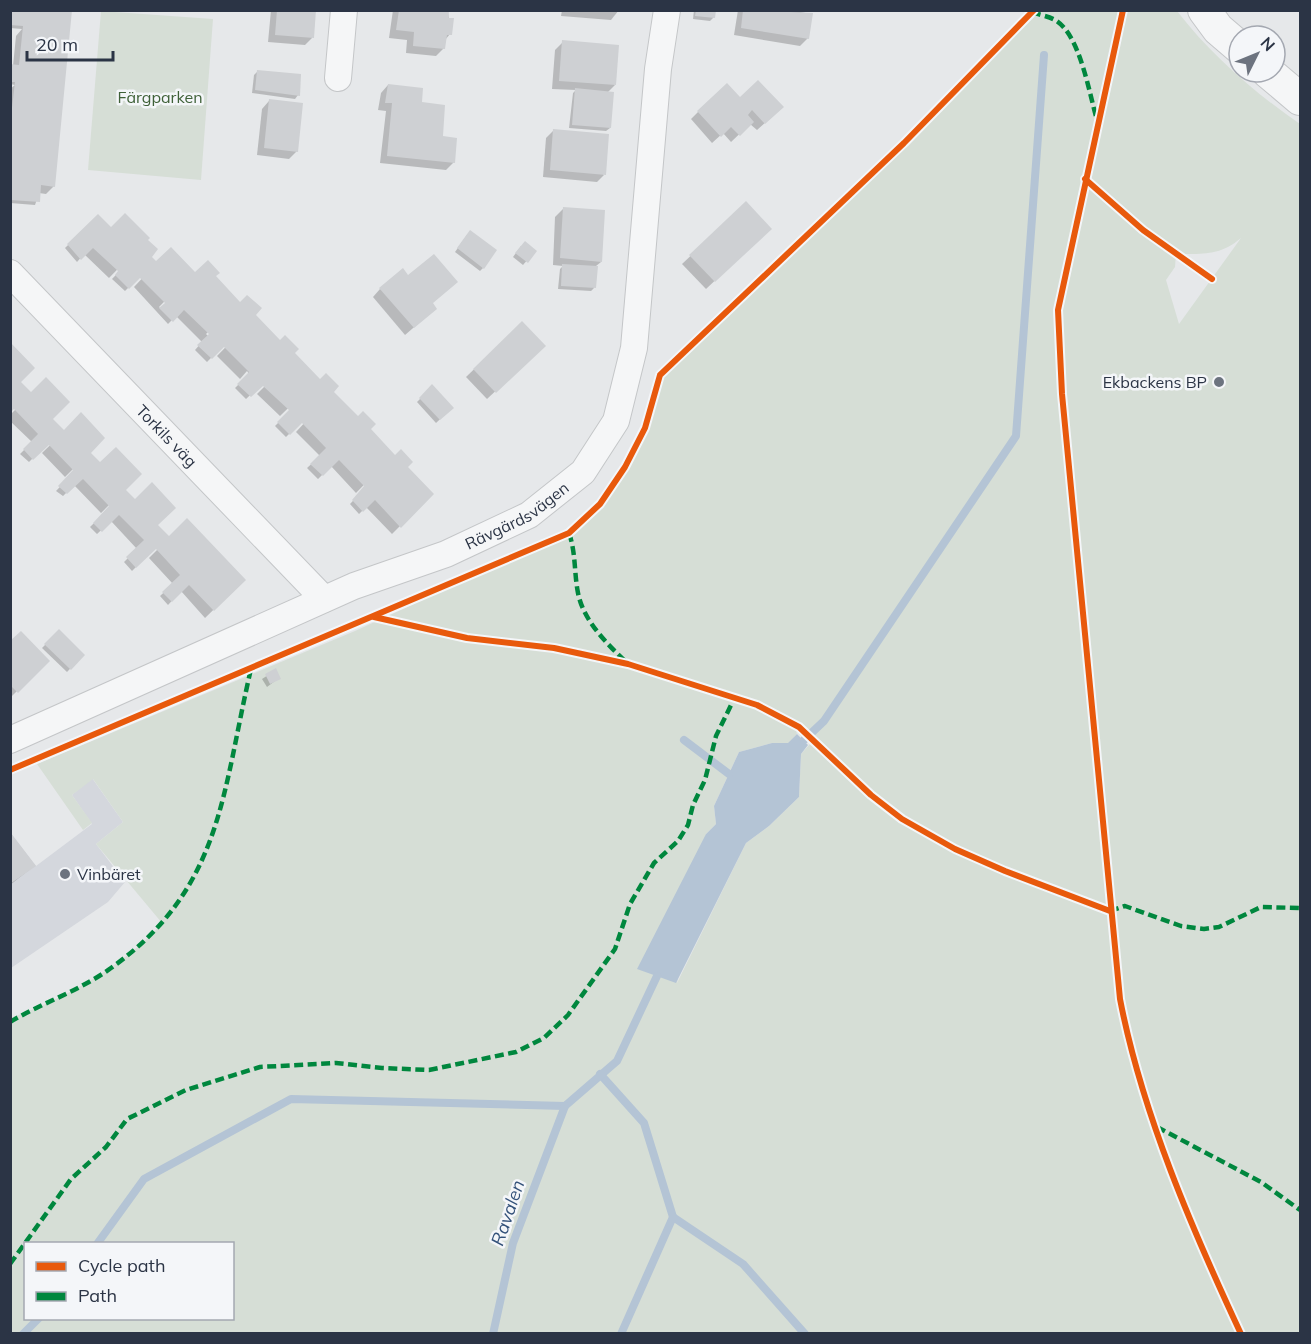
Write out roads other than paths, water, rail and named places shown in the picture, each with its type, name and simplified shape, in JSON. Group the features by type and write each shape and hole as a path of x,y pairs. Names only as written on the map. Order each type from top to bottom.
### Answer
{"street":[{"path":"338,78 344,10"},
{"name":"Rävgärdsvägen","path":"10,740 354,586 446,554 529,515 583,472 616,421 634,348 658,69 667,10"},
{"path":"1204,10 1227,36"},
{"path":"1282,84 1300,99"},
{"name":"Torkils väg","path":"10,273 324,599"}],"water":[{"path":"797,734 808,745 801,754 799,797 769,826 746,843 676,983 637,969 706,834 716,824 714,806 739,752 772,743 788,743"}],"waterway":[{"path":"804,740 824,721 1016,436 1044,55"},
{"path":"684,740 729,774"},
{"path":"98,1242 144,1179 291,1099 565,1106 617,1061 657,976"},
{"name":"Ravalen","path":"600,1074 644,1123 673,1217 743,1264 805,1334"},
{"name":"Ravalen","path":"493,1334 513,1243 565,1106"},
{"name":"Ravalen","path":"621,1334 673,1217"},
{"path":"23,1334 37,1320"}],"place":[{"name":"Ekbackens BP","path":"1219,382"},
{"name":"Vinbäret","path":"65,874"}],"park label":[{"name":"Färgparken","path":"160,97"}]}
